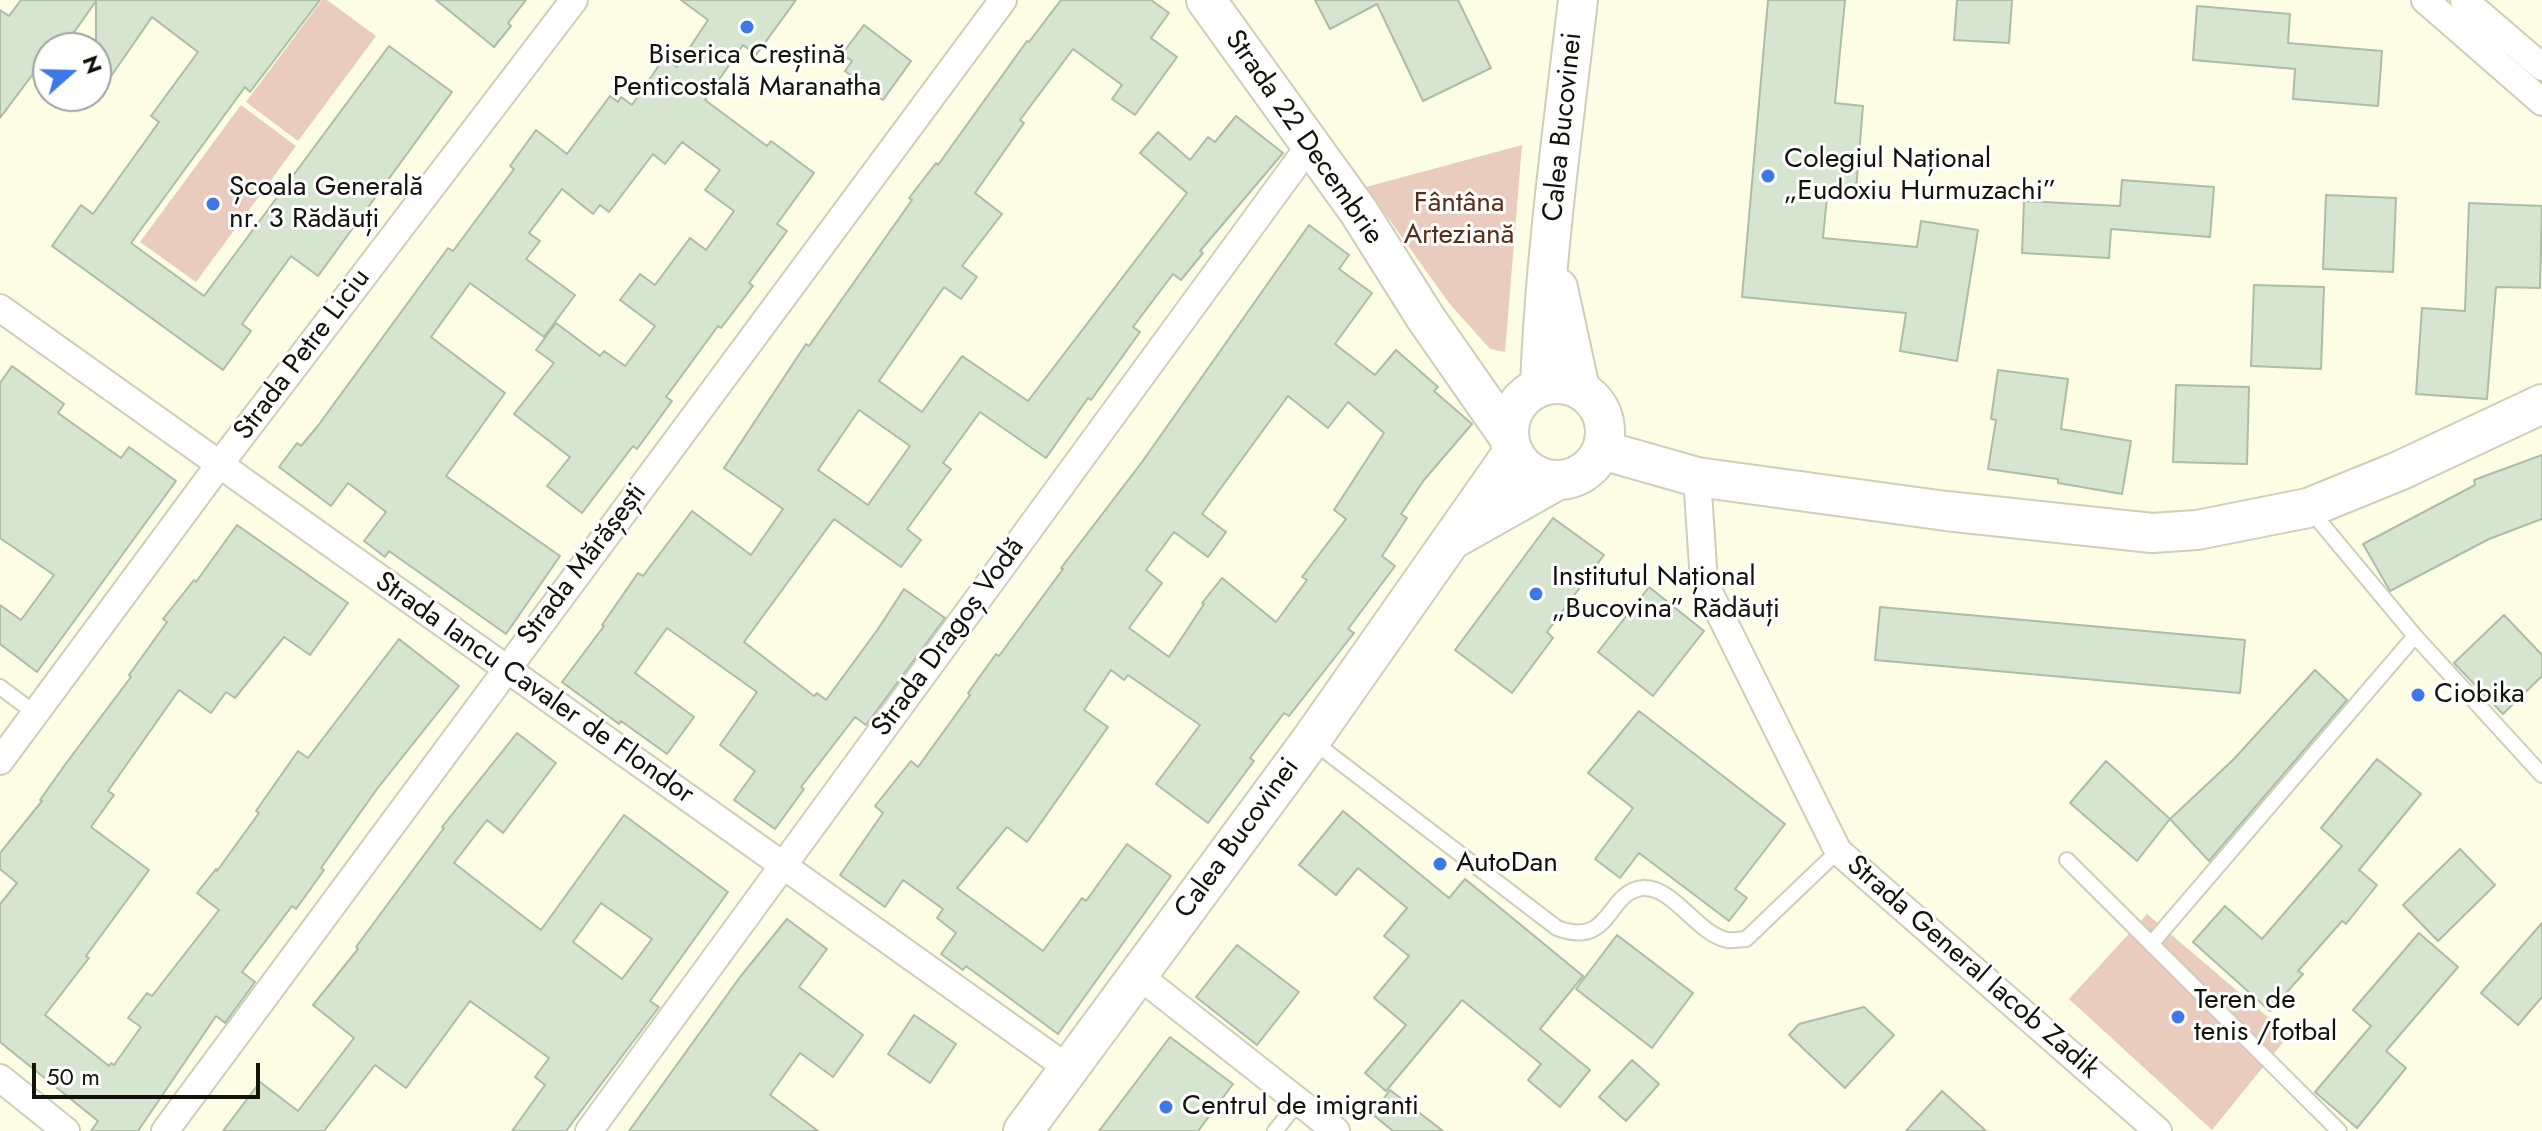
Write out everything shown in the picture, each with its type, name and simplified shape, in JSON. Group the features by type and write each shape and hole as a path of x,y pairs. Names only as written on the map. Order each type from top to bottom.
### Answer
{"main road":[{"name":"Strada 22 Decembrie","path":"1206,0 1359,212 1511,444"},
{"name":"Calea Bucovinei","path":"1530,392 1551,254 1578,0"},
{"name":"Calea Bucovinei","path":"1551,254 1580,389"},
{"name":"Strada 22 Decembrie","path":"1425,317 1530,392"},
{"path":"1564,479 1583,472 1594,463 1602,450 1605,423 1592,398 1568,384 1530,392 1510,417 1511,444 1521,464 1531,473 1544,479 1564,479 1697,477"},
{"path":"1602,450 1697,477 1946,511 2152,533 2197,530 2308,508 2399,471 2542,404"},
{"name":"Calea Bucovinei","path":"1023,1131 1311,740 1448,543 1511,444"},
{"name":"Calea Bucovinei","path":"1448,543 1564,479"}],"street":[{"name":"Strada Petre Liciu","path":"0,761 219,465 574,0"},
{"name":"Strada Mărășești","path":"165,1131 1003,0"},
{"path":"2425,0 2542,102"},
{"path":"2464,0 2542,67"},
{"name":"Strada Dragoș Vodă","path":"589,1131 1310,145"},
{"name":"Strada Iancu Cavaler de Flondor","path":"0,308 1069,1069"},
{"name":"Strada General Iacob Zadik","path":"1697,477 1704,582 1838,851 2158,1131"},
{"path":"1138,975 1336,1131"},
{"path":"0,1078 66,1131"}],"lane":[{"path":"2308,508 2415,636 2542,775"},
{"path":"2151,944 2415,636"},
{"path":"0,687 35,713"},
{"path":"1311,740 1557,928 1570,933 1595,929 1636,889 1648,888 1659,891 1713,934 1729,941 1746,939 1838,851"},
{"path":"2067,860 2339,1131"},
{"path":"1275,1131 1298,1102"}],"green space":[{"path":"322,0 327,0 376,36 298,141 246,102"},
{"path":"241,105 296,146 196,282 140,242"},
{"name":"Fântâna Arteziană","path":"1522,145 1505,352 1490,349 1449,303 1366,187"},
{"name":"Teren de tenis /fotbal","path":"2147,914 2289,1035 2212,1130 2069,999"}],"building":[{"path":"21,0 320,0 250,92 245,87 131,243 204,296 389,46 452,92 318,276 291,256 242,324 251,331 223,370 52,246 81,205 93,214 159,122 151,116 198,52 152,17 112,75 112,32 96,32 96,1 74,32 32,32 32,75 0,118 0,10 9,16"},
{"path":"436,0 526,0 494,47"},
{"path":"681,0 796,0 756,55 743,45 705,100 767,146 771,141 814,173 777,224 787,231 749,283 753,286 721,328 718,326 666,397 672,401 637,449 633,446 582,513 547,486 570,457 514,414 554,363 536,350 556,323 600,356 604,351 625,366 655,326 620,300 640,274 655,285 690,238 706,250 734,211 705,190 720,170 682,142 665,164 653,154 609,212 600,205 593,214 562,189 529,233 540,241 526,259 575,295 544,337 470,283 431,337 505,393 446,476 560,556 506,634 389,551 385,557 364,541 386,512 348,483 331,506 279,467 297,443 301,446 317,427 448,248 453,251 514,169 510,166 536,130 567,154 610,96 618,102 621,97 632,105 664,58 677,67 708,20"},
{"path":"1061,0 1151,0 1169,13 1151,38 1177,57 1135,115 1112,99 1122,85 1073,49 1020,120 1024,123 975,193 1002,214 962,266 977,277 961,299 944,287 879,381 922,412 962,356 1028,401 1187,193 1140,153 1158,132 1190,160 1208,137 1215,142 1236,116 1283,153 1200,251 1203,253 1181,280 1173,274 1133,327 1140,332 1046,458 980,412 943,463 951,469 907,529 921,540 901,567 834,519 744,642 814,696 817,693 826,700 904,589 945,618 866,725 855,717 801,787 804,789 775,829 734,800 755,771 720,745 757,692 667,628 635,673 694,717 667,754 621,721 619,724 562,682 604,626 638,573 643,576 692,511 751,555 783,509 724,468 806,344 809,346 912,200 909,198 936,163 938,165","holes":["859,410 910,446 868,505 818,470"]},
{"path":"1315,0 1458,0 1491,68 1423,101 1377,4 1330,29"},
{"path":"1768,0 1845,0 1835,103 1863,106 1856,190 1828,187 1823,238 1917,247 1921,221 1978,230 1957,361 1900,351 1906,313 1742,297"},
{"path":"1957,0 2012,0 2009,43 1954,40"},
{"path":"2197,6 2290,14 2288,43 2382,51 2378,106 2293,99 2295,69 2193,60"},
{"path":"864,25 911,61 883,100 845,71 852,61 842,54"},
{"path":"2122,180 2214,187 2210,237 2111,229 2109,258 2022,253 2024,201 2120,206"},
{"path":"2326,195 2396,198 2393,272 2323,269"},
{"path":"2469,203 2542,206 2540,288 2496,287 2487,399 2416,394 2422,308 2465,311"},
{"path":"1309,225 1349,255 1339,269 1372,293 1335,344 1375,375 1396,350 1438,387 1434,391 1472,424 1424,480 1401,514 1407,518 1382,556 1395,566 1348,629 1354,633 1289,716 1284,713 1250,758 1254,761 1208,823 1156,784 1200,725 1128,675 1124,680 1111,670 1084,710 1108,727 1045,817 1027,842 1007,827 957,888 1043,951 1082,898 1086,901 1127,844 1171,876 1058,1034 966,966 963,970 941,954 956,933 937,918 943,909 903,880 885,907 840,875 883,813 875,806 911,761 918,767 996,654 999,656 1142,462","holes":["1288,396 1328,428 1348,402 1384,433 1334,510 1346,519 1302,577 1307,580 1276,622 1222,578 1202,603 1169,657 1129,628 1162,583 1146,570 1174,532 1208,557 1226,532 1202,514"]},
{"path":"2254,285 2324,287 2321,369 2251,366"},
{"path":"12,366 64,404 58,413 121,458 129,447 176,481 37,672 0,644 0,605 21,620 54,575 0,538 0,383"},
{"path":"1998,370 2068,379 2061,429 2131,441 2122,494 2058,483 2058,479 1988,469 1996,420 1991,419"},
{"path":"2176,385 2249,387 2247,464 2173,462"},
{"path":"2542,455 2542,519 2489,539 2390,591 2363,544 2475,485 2474,480"},
{"name":"Institutul Național „Bucovina” Rădăuți","path":"1553,518 1604,555 1547,632 1553,638 1512,693 1455,650"},
{"path":"237,525 348,603 310,655 284,637 235,698 226,692 211,713 179,690 108,791 114,795 91,827 149,870 86,956 89,958 45,1015 109,1066 111,1063 114,1065 141,1027 128,1018 147,993 152,996 219,910 197,893 259,813 256,811 298,751 308,758 399,639 459,686 377,789 296,909 292,906 242,972 255,982 225,1023 216,1016 138,1131 91,1131 98,1121 0,1042 0,904 17,883 0,869 0,853 42,801 67,762 131,677 129,675 167,622 163,619 194,580 196,582"},
{"path":"1649,587 1704,631 1653,696 1598,652"},
{"path":"1880,607 2245,640 2240,693 1875,660"},
{"path":"2504,615 2542,655 2542,676 2503,714 2454,663"},
{"path":"2315,670 2347,700 2209,861 2170,819 2234,759"},
{"path":"1639,711 1785,824 1735,889 1747,898 1729,921 1639,853 1620,878 1595,859 1633,808 1588,773"},
{"path":"517,733 556,763 503,833 487,820 454,863 541,930 624,815 728,892 650,1001 659,1007 566,1131 512,1131 545,1085 535,1077 549,1058 470,1001 406,1088 375,1065 324,1131 223,1131 260,1082 298,1111 354,1038 313,1005 358,949 356,947 442,827","holes":["601,903 652,939 622,979 573,942"]},
{"path":"2377,759 2421,794 2359,870 2377,885 2346,924 2342,921 2298,971 2303,974 2270,1011 2193,942 2225,906 2262,939 2342,846 2321,828"},
{"path":"2106,761 2170,819 2137,861 2070,803"},
{"path":"1343,811 1449,898 1465,879 1583,976 1540,1029 1590,1070 1560,1107 1528,1080 1541,1064 1462,1000 1386,1091 1365,1073 1406,1025 1374,998 1409,956 1384,936 1407,908 1358,868 1336,895 1299,865"},
{"path":"2460,849 2495,885 2438,941 2403,905"},
{"path":"787,919 827,949 799,987 863,1035 833,1077 800,1053 770,1095 818,1131 629,1131 740,977"},
{"path":"2542,923 2542,997 2518,1025 2481,993"},
{"path":"2419,933 2458,967 2386,1051 2406,1068 2357,1128 2315,1092 2371,1026 2353,1010"},
{"path":"1617,935 1693,993 1652,1048 1576,989"},
{"path":"1237,945 1299,992 1257,1045 1196,997"},
{"path":"1864,1007 1894,1035 1845,1088 1789,1035 1799,1024"},
{"path":"914,1015 956,1044 930,1083 888,1054"},
{"name":"Centrul de imigranti","path":"1170,1037 1233,1084 1198,1131 1099,1131"},
{"path":"1632,1060 1659,1084 1626,1121 1599,1097"},
{"path":"1390,1090 1443,1131 1393,1131 1372,1114"},
{"path":"1942,1091 1986,1131 1906,1131"}],"place":[{"name":"Biserica Creștină Penticostală Maranatha","path":"747,27"},
{"name":"Colegiul Național „Eudoxiu Hurmuzachi”","path":"1768,176"},
{"name":"Școala Generală nr. 3 Rădăuți","path":"213,204"},
{"name":"Institutul Național „Bucovina” Rădăuți","path":"1536,594"},
{"name":"Ciobika","path":"2418,695"},
{"name":"AutoDan","path":"1440,864"},
{"name":"Teren de tenis /fotbal","path":"2178,1017"},
{"name":"Centrul de imigranti","path":"1166,1107"}]}
